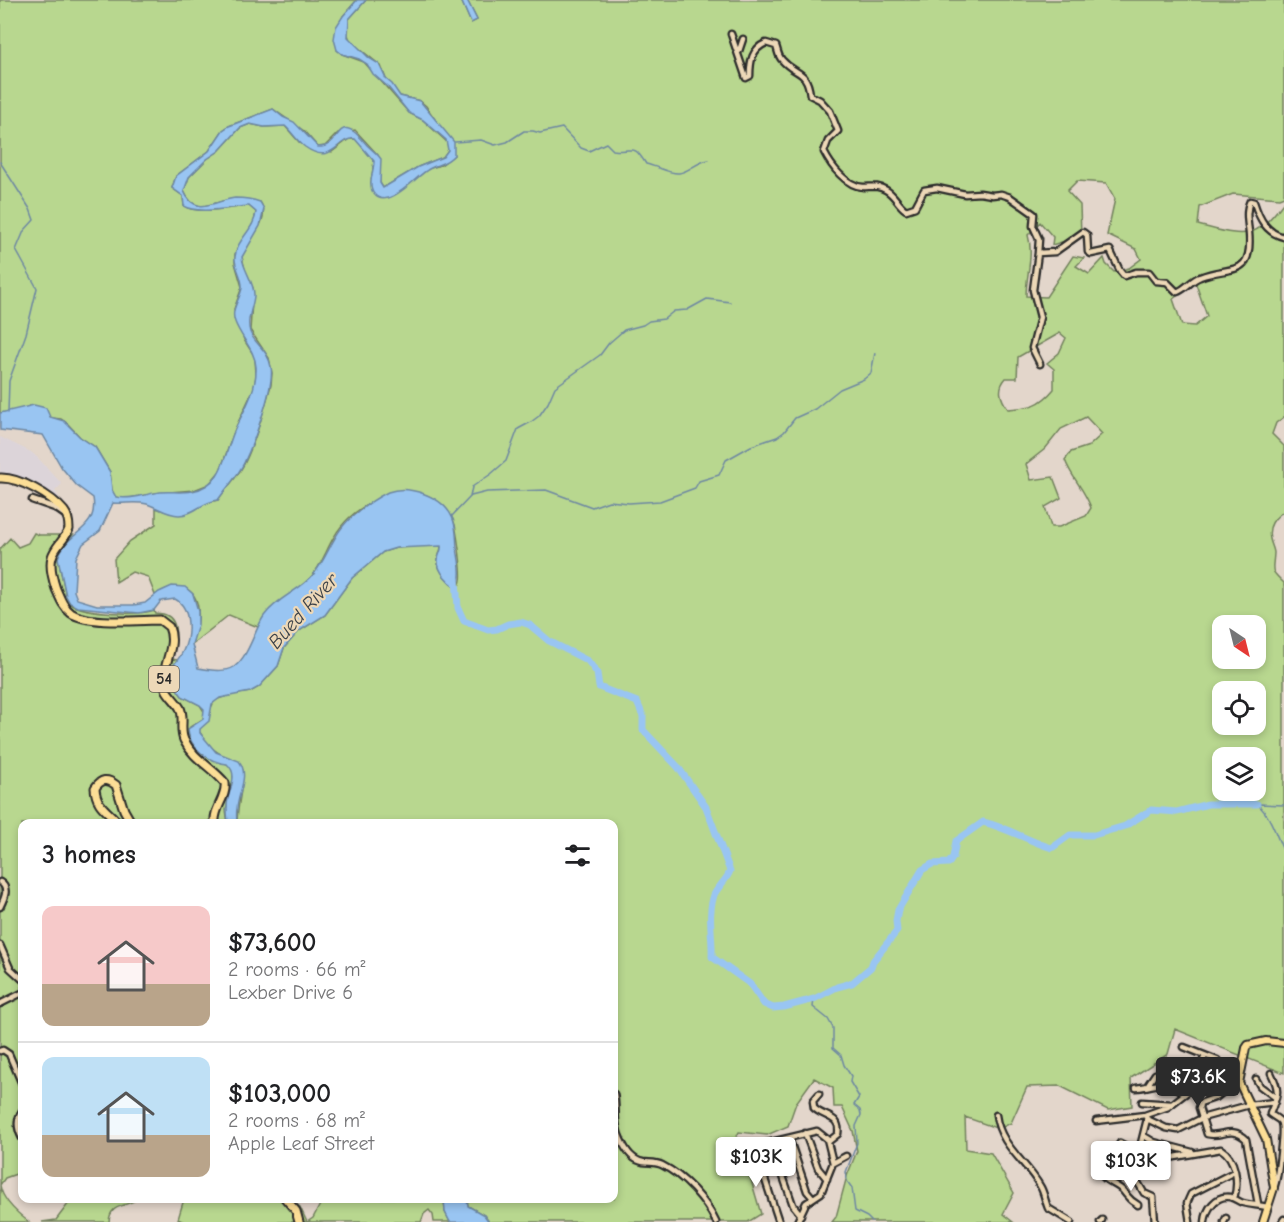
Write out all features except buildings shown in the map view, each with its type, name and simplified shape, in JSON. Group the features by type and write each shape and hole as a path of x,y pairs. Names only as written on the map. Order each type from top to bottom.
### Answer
{"highway":[{"path":"0,478 14,479 32,487 59,506 67,516"},
{"name":"54","path":"67,516 69,529 54,552 51,564 55,585 65,607 79,617 121,621 160,620 170,627 172,640 164,684 182,712 182,732 189,749 198,760 225,783 224,795 215,811 215,819"},
{"path":"114,819 102,808 97,799 95,789 104,780 116,785 129,819"},
{"path":"290,1203 295,1208 299,1222"}],"main road":[{"path":"1263,1222 1274,1188 1266,1139 1239,1083 1246,1048 1253,1043 1266,1041 1284,1043"}],"street":[{"path":"731,34 746,78 750,76 753,52 766,43 776,46 781,59 805,76 810,95 820,100 830,111 833,121 838,126 838,131 828,141 824,152 831,164 848,182 855,186 873,185 886,189 906,210 915,207 924,190 937,188 965,195 1001,194 1010,197 1034,214 1033,226 1039,239 1033,290 1040,317 1032,348 1040,364"},
{"path":"738,53 742,39"},
{"path":"1038,253 1055,252 1083,232 1087,235 1088,252 1091,254 1110,250 1124,276 1136,272 1149,272 1156,281 1169,283 1177,292 1198,277 1228,271 1245,263 1250,253 1247,209 1250,201 1254,202 1261,221 1266,227 1276,235 1284,237"},
{"path":"32,500 55,508 67,516"},
{"path":"0,882 5,886 6,891 0,907"},
{"path":"0,945 10,968 18,975"},
{"path":"0,1004 18,995"},
{"path":"1184,1047 1222,1063 1224,1068 1220,1096 1204,1100 1199,1106 1202,1118 1207,1134 1232,1132 1246,1139 1258,1204"},
{"path":"0,1051 3,1050 9,1054 18,1075"},
{"path":"1096,1121 1146,1117 1162,1110 1193,1086 1205,1056"},
{"path":"1147,1086 1155,1074 1170,1068"},
{"path":"1271,1073 1278,1087 1270,1114 1280,1121 1282,1127 1280,1160 1274,1188"},
{"path":"1256,1079 1260,1086 1276,1100"},
{"path":"1136,1088 1167,1083 1174,1085 1185,1094"},
{"path":"819,1094 813,1101 814,1108 835,1119 838,1134"},
{"path":"1146,1117 1166,1128 1178,1130 1202,1118 1276,1100"},
{"path":"1142,1102 1172,1104"},
{"path":"996,1115 1006,1144 1040,1186 1048,1208 1071,1222"},
{"path":"1138,1205 1128,1199 1123,1190 1103,1178 1101,1174 1120,1143 1136,1150 1141,1145 1146,1117"},
{"path":"618,1132 627,1149 640,1161 659,1164 672,1171 699,1196 711,1211 716,1222"},
{"path":"779,1222 754,1146 805,1133 818,1132 828,1142 833,1163 821,1193 806,1203 797,1222"},
{"path":"805,1133 818,1168 827,1179"},
{"path":"838,1134 844,1137"},
{"path":"828,1142 838,1134"},
{"path":"1144,1136 1154,1142 1195,1153"},
{"path":"789,1138 807,1191 813,1198"},
{"path":"771,1142 793,1205 801,1215"},
{"path":"1120,1171 1131,1163 1152,1168 1166,1158 1221,1149 1230,1157 1234,1172 1237,1186 1234,1198"},
{"path":"833,1163 846,1156"},
{"path":"1108,1163 1137,1181 1144,1193 1153,1197 1155,1222"},
{"path":"1190,1222 1187,1203 1191,1194 1234,1172"},
{"path":"1205,1222 1207,1211 1213,1203 1222,1198 1234,1198 1246,1204 1268,1207"}],"shaded area":[{"path":"0,437 31,452 62,484 55,491 59,498 57,500 20,478 0,475"}],"green space":[{"path":"0,0 357,0 343,16 337,50 364,62 409,113 423,120 448,143 448,150 443,157 418,167 383,188 380,183 378,155 355,130 338,133 325,146 318,147 304,131 273,109 223,130 209,151 176,176 172,188 183,196 184,206 190,209 206,210 249,206 256,212 254,222 235,254 235,263 242,287 234,309 244,340 255,357 254,388 235,429 220,471 209,484 194,490 124,499 115,497 110,472 95,447 80,437 67,423 30,406 18,411 0,413"},
{"path":"366,0 461,0 471,23 477,20 467,0 1284,0 1284,196 1279,198 1233,194 1200,207 1198,225 1226,232 1246,233 1263,225 1284,204 1284,417 1276,423 1272,434 1284,446 1284,511 1272,523 1269,534 1274,551 1273,570 1284,583 1284,1073 1175,1029 1168,1054 1131,1078 1132,1106 1108,1110 1060,1086 1027,1087 1011,1123 999,1129 965,1117 966,1149 991,1153 1014,1193 1003,1214 1013,1222 832,1222 836,1217 847,1176 857,1151 853,1131 842,1107 834,1107 833,1088 814,1078 796,1103 788,1126 767,1135 739,1132 733,1144 744,1156 761,1214 748,1222 489,1222 484,1215 468,1206 468,1203 618,1203 618,819 237,819 243,770 209,746 199,731 215,700 250,692 259,687 278,666 284,648 299,631 325,615 352,578 383,552 396,548 441,546 438,564 448,580 458,588 461,581 461,561 455,525 450,515 438,502 428,496 411,492 385,496 372,502 350,517 331,542 311,577 276,605 258,627 229,615 192,644 198,610 193,594 181,587 174,587 155,595 148,577 132,572 116,582 114,559 130,541 156,524 156,508 178,514 190,512 208,502 218,500 247,458 271,385 272,373 269,358 250,330 253,288 246,274 242,257 261,223 263,209 260,202 241,199 206,206 194,204 184,191 189,177 207,159 219,151 240,128 250,124 264,127 285,126 300,143 332,152 349,139 356,139 374,161 371,183 396,194 427,169 441,165 454,155 443,131 426,106 420,101 400,96 386,79 381,66 350,41 347,31 349,19","holes":["1077,181 1106,183 1115,199 1107,235 1136,249 1141,259 1129,268 1114,272 1106,264 1104,258 1089,274 1076,266 1084,258 1073,256 1046,297 1026,296 1030,258 1028,235 1040,222 1053,237 1052,245 1081,236 1080,205 1067,191","1196,284 1207,316 1195,326 1182,325 1173,299","1060,333 1066,338 1059,353 1047,363 1054,369 1054,389 1039,403 1028,407 1008,409 1001,397 1001,386 1006,378 1017,378 1018,357","1086,417 1102,434 1089,446 1071,452 1065,460 1091,508 1086,516 1059,527 1051,527 1045,507 1061,498 1053,477 1031,480 1026,464 1045,449 1061,429"]},
{"path":"34,533 73,535 58,558 66,596 72,605 113,613 154,610 155,613 165,614 171,618 176,635 171,659 178,660 169,672 169,678 182,696 200,705 205,713 203,719 190,727 188,734 200,751 229,765 233,771 233,782 226,810 227,819 18,819 18,1173 5,1178 0,1185 0,549 10,538 18,547 28,543"},
{"path":"0,1185 7,1201 29,1222 0,1222"},
{"path":"69,1203 129,1203 115,1209 109,1222 42,1222 56,1220"},
{"path":"183,1203 295,1203 300,1207 307,1222 184,1222 178,1219"},
{"path":"321,1203 444,1203 445,1212 450,1222 434,1222 429,1210 424,1214 421,1222 307,1222 313,1218"}],"water":[{"path":"357,0 366,0 349,19 348,37 369,58 379,64 386,79 400,96 420,101 454,142 454,155 448,161 426,171 394,196 380,198 374,194 371,186 374,161 355,139 349,139 322,154 305,147 285,126 264,127 250,124 240,128 219,151 207,159 189,177 184,191 194,204 200,206 242,198 260,202 264,209 260,226 242,257 254,291 249,323 250,332 269,361 270,387 253,443 244,463 218,500 179,515 170,514 143,503 113,503 100,531 83,544 76,558 74,591 77,599 97,605 134,605 145,603 159,592 172,586 185,587 193,594 198,611 198,625 192,644 198,668 226,670 234,667 244,656 260,622 269,610 313,575 337,534 349,519 372,501 396,490 424,494 448,510 456,529 460,578 457,588 441,572 438,560 441,546 396,548 383,552 352,578 325,615 299,631 284,648 278,666 259,687 250,692 220,698 212,704 209,721 200,729 200,733 216,752 239,761 243,772 237,819 228,819 227,804 233,780 232,772 227,764 207,757 192,743 188,729 203,719 204,709 182,696 168,676 183,651 187,638 187,616 181,603 175,599 161,601 154,610 139,613 78,607 70,603 66,596 58,558 62,549 91,518 94,509 93,498 77,486 62,468 43,435 0,430 0,413 34,405 46,408 50,417 64,421 80,437 95,447 110,472 112,490 116,497 127,498 160,492 192,491 203,488 211,482 222,466 255,383 255,361 235,322 234,309 242,288 235,261 236,251 252,224 256,212 249,206 207,210 190,209 184,206 183,196 172,188 176,176 209,151 223,130 273,109 294,122 318,147 332,142 344,129 357,134 381,159 380,183 383,188 418,167 443,157 448,150 446,140 423,120 409,113 388,87 373,74 367,64 337,50 334,39 336,27"},
{"path":"461,0 467,0 477,20 471,23"},
{"path":"444,1203 468,1203 468,1206 484,1215 489,1222 450,1222 445,1212"}],"waterway":[{"path":"455,142 481,140 495,145 507,142 524,131 540,133 562,128 581,148 589,151 606,143 613,150 635,151 646,164 671,172 683,172 709,160"},
{"path":"0,162 30,209 34,220 24,231 16,250 37,288 26,334 9,381 8,413"},
{"path":"470,497 472,487 506,461 518,429 539,416 555,387 600,355 609,343 624,330 649,321 664,319 674,311 687,310 707,299 730,302"},
{"path":"452,516 471,496 487,492 546,490 592,507 609,501 629,503 660,501 695,488 699,481 719,475 726,460 751,446 777,437 795,418 815,409 840,389 864,379 871,373 875,353"},
{"name":"Bued River","path":"456,579 458,608 464,621 488,630 521,622 530,625 549,641 588,661 597,673 599,687 637,702 643,716 643,730 678,767 706,807 730,871 714,895 712,903 712,957 750,984 764,1004 773,1008 814,999 837,987 852,983 871,967 873,961 897,931 898,910 922,870 932,864 949,863 953,857 956,841 983,822 1052,848 1070,835 1094,835 1125,826 1151,810 1177,812 1208,804 1257,804"},
{"path":"1257,804 1270,820 1284,852"},
{"name":"Bued River","path":"1258,804 1284,805"},
{"path":"814,999 813,1007 828,1019 833,1028 833,1048 841,1055 851,1076 850,1082 859,1097 854,1105 860,1110 861,1115 856,1126 857,1143 846,1172 847,1181 852,1188 855,1211 872,1222"}]}
